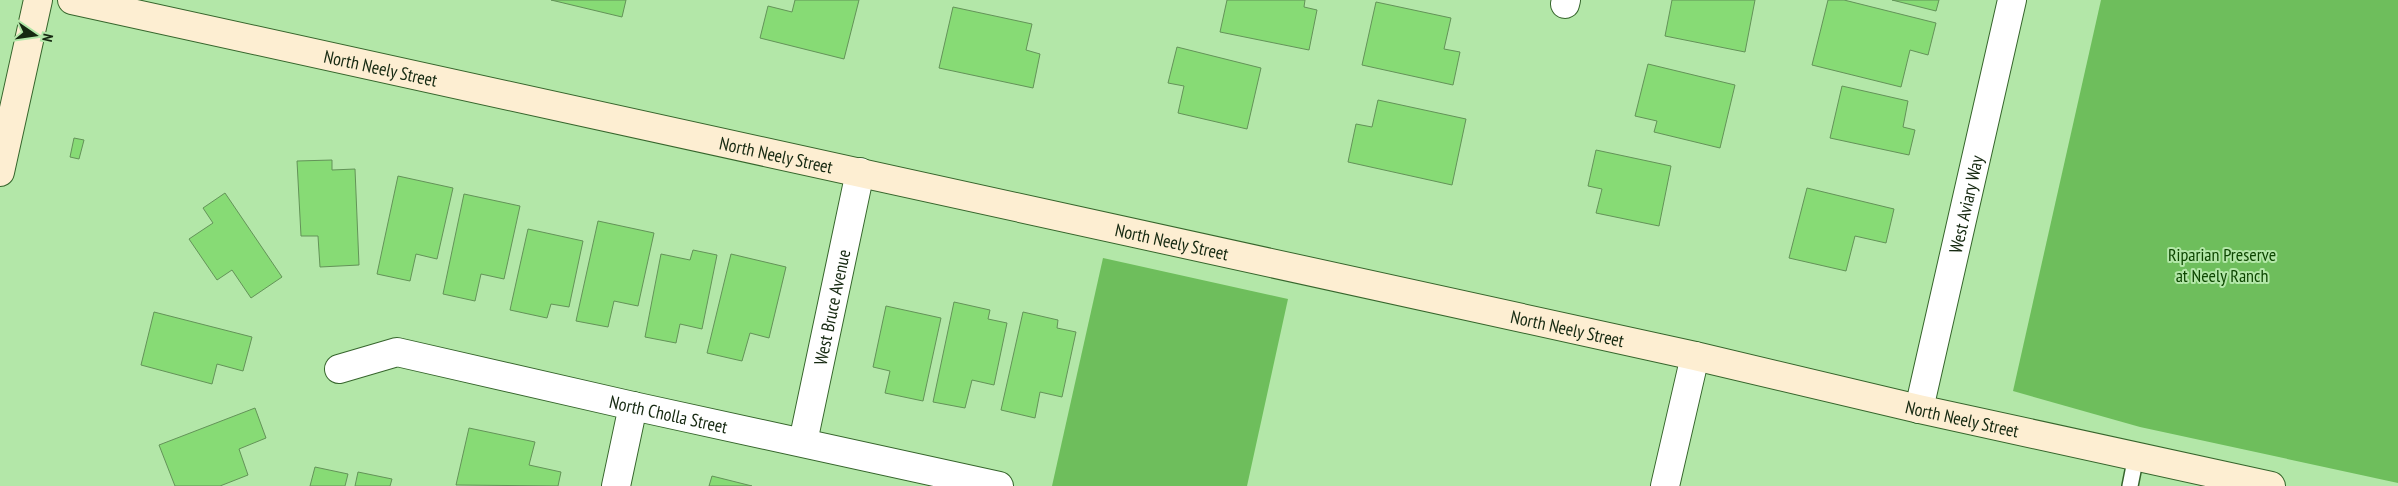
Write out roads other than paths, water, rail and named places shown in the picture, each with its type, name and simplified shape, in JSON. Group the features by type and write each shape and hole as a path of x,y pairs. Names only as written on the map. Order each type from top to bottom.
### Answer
{"street":[{"path":"0,172 38,0"},
{"name":"North Neely Street","path":"72,0 1694,356 1919,409 2271,486"},
{"name":"West Aviary Way","path":"1919,409 2012,0"},
{"name":"West Bruce Avenue","path":"803,442 860,172"},
{"name":"North Cholla Street","path":"340,369 397,352 999,486"},
{"path":"1665,486 1694,356"},
{"path":"616,486 633,406"}],"lane":[{"path":"2130,486 2136,456"}],"park label":[{"name":"Riparian Preserve at Neely Ranch","path":"2222,264"}]}
